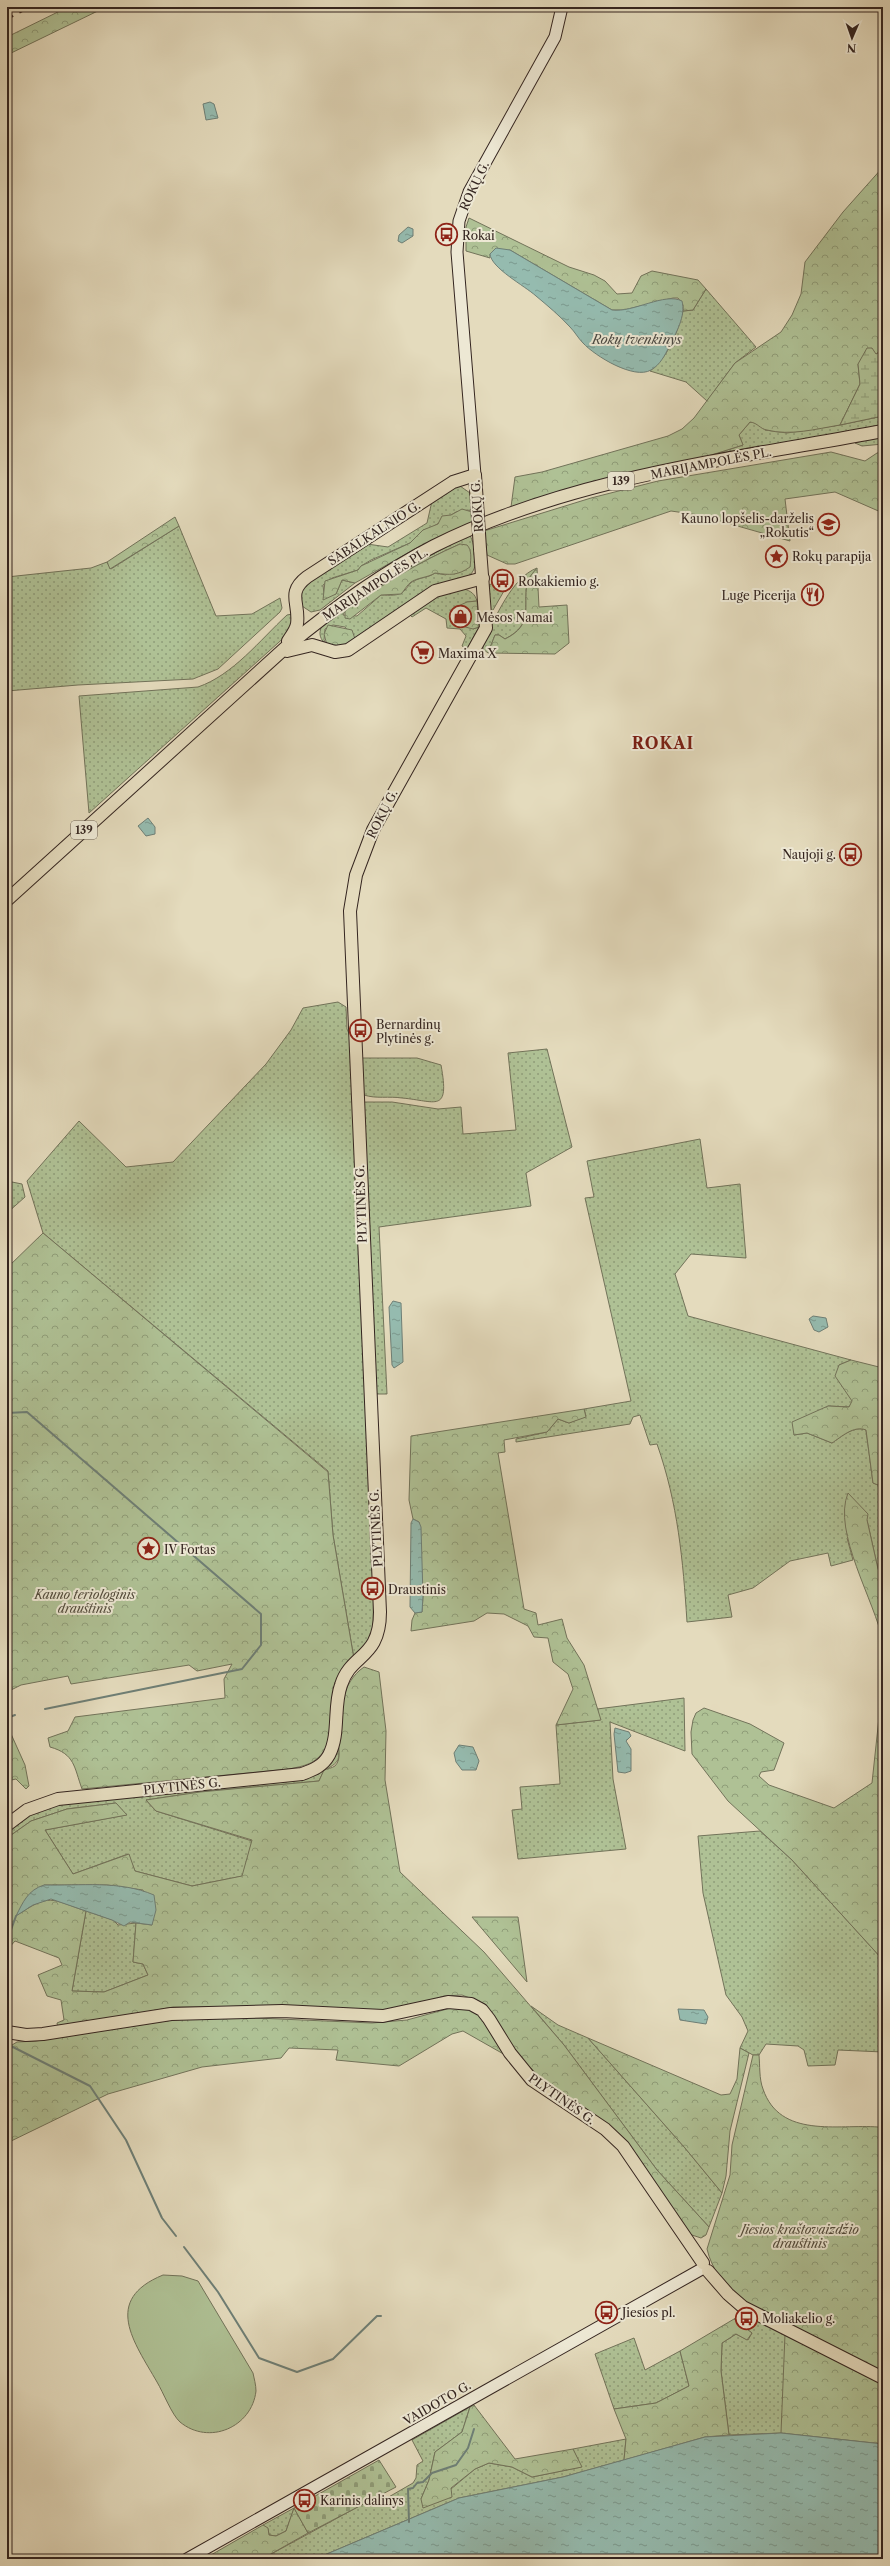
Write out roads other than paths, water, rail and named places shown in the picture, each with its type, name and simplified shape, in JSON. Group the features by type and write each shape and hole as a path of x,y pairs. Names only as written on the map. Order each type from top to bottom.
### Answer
{"main road":[{"name":"ROKŲ G.","path":"353,997 350,911 356,875 366,846 385,806 486,628 457,252 459,221 469,192 555,37 562,7"},
{"name":"MARIJAMPOLĖS PL.","path":"7,900 280,652 325,615 375,581 433,547 546,501 637,478 883,431"},
{"name":"SABALKALNIO G.","path":"280,652 297,626 297,610 294,599 296,589 307,577 442,488 475,475"},
{"path":"280,652 303,645 312,645 324,650 335,652 348,650 435,591 483,578"},
{"path":"297,610 308,615 325,615 316,633 317,639 324,650"},
{"name":"PLYTINĖS G.","path":"7,1825 27,1810 58,1799 302,1774 321,1765 330,1753 341,1686 347,1674 376,1641 380,1622 353,997"},
{"name":"PLYTINĖS G.","path":"7,2032 26,2035 43,2034 171,2014 282,2011 383,2016 448,2002 471,2004 482,2010 510,2053 532,2080 605,2129 623,2146 704,2268"},
{"path":"704,2268 728,2294 744,2307 883,2378"},
{"name":"VAIDOTO G.","path":"187,2559 704,2268"}],"water":[{"path":"210,102 214,104 218,118 206,120 203,104"},
{"path":"408,227 413,229 413,236 402,243 398,241 399,235"},
{"name":"Rokų tvenkinys","path":"496,248 510,250 612,310 629,309 667,299 682,301 683,313 680,324 662,360 651,370 635,372 615,365 596,354 583,343 572,329 554,311 496,265 490,254"},
{"path":"148,818 155,827 155,834 146,836 138,826"},
{"path":"393,1301 401,1303 403,1362 394,1368 392,1365 389,1307"},
{"path":"813,1316 826,1318 828,1327 819,1332 814,1330 809,1319"},
{"path":"413,1519 419,1522 421,1527 423,1596 422,1612 415,1613 410,1607 411,1523"},
{"path":"615,1728 629,1732 631,1736 626,1741 631,1749 631,1771 625,1773 618,1772 614,1734"},
{"path":"459,1745 473,1747 479,1761 476,1770 462,1770 456,1762 454,1753"},
{"path":"44,1885 99,1885 127,1887 141,1890 154,1895 156,1910 152,1925 130,1922 124,1926 112,1920 51,1899 33,1905 16,1916 30,1893 38,1887"},
{"path":"678,2009 704,2010 708,2017 706,2024 680,2020"},
{"path":"781,2433 883,2444 883,2559 315,2559 459,2498 563,2477 705,2437"}],"waterway":[{"path":"7,1413 27,1412 261,1614 261,1645 242,1669 45,1709"},
{"path":"7,1718 15,1715"},
{"path":"7,1941 16,1916"},
{"path":"7,2044 90,2086 126,2140 162,2218 176,2236"},
{"path":"184,2247 218,2292 259,2358 297,2372 333,2359 377,2316 381,2316"},
{"path":"409,2522 408,2489 413,2488 417,2483 423,2482 432,2473 456,2465 468,2448 474,2429"}],"railway":[{"path":"7,19 30,7"}],"place":[{"name":"Rokai","path":"446,235"},
{"name":"Kauno lopšelis-darželis „Rokutis“","path":"829,525"},
{"name":"Rokų parapija","path":"776,556"},
{"name":"Rokakiemio g.","path":"503,581"},
{"name":"Luge Picerija","path":"812,595"},
{"name":"Mėsos Namai","path":"460,617"},
{"name":"Maxima X","path":"422,653"},
{"name":"Naujoji g.","path":"851,854"},
{"name":"Bernardinų Plytinės g.","path":"361,1031"},
{"name":"IV Fortas","path":"149,1549"},
{"name":"Draustinis","path":"372,1589"},
{"name":"Jiesios pl.","path":"607,2312"},
{"name":"Moliakelio g.","path":"747,2318"},
{"name":"Karinis dalinys","path":"305,2500"}],"district":[{"name":"ROKAI","path":"663,743"}],"park label":[{"name":"Kauno teriologinis draustinis","path":"85,1601"},
{"name":"Jiesios kraštovaizdžio draustinis","path":"800,2236"}]}
